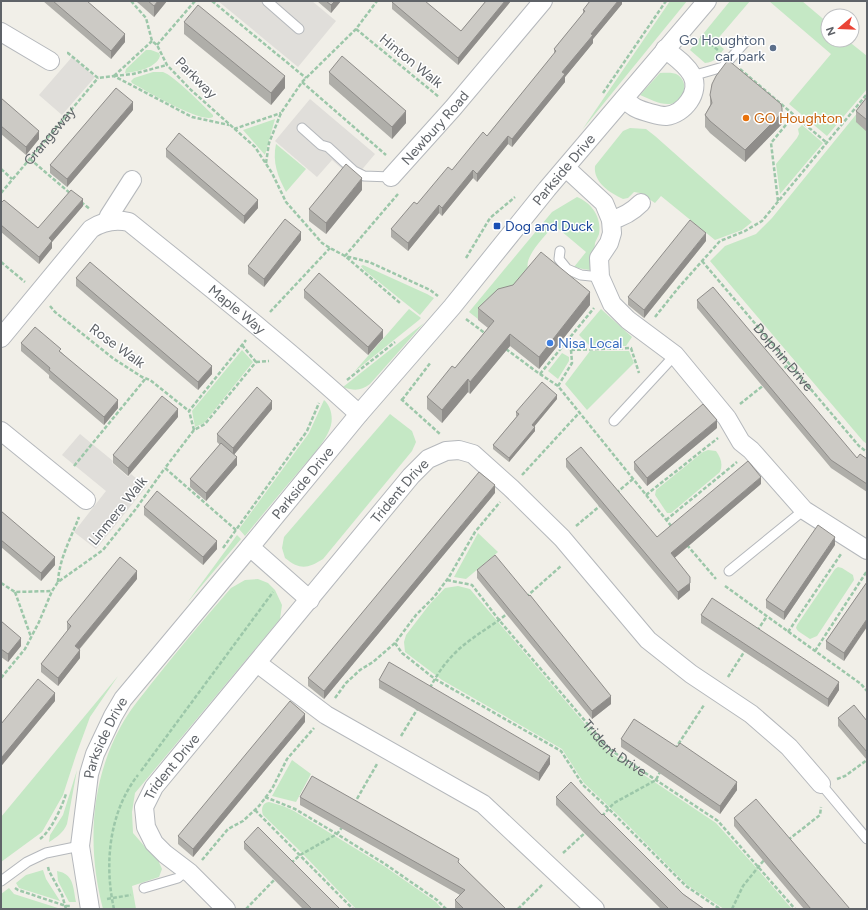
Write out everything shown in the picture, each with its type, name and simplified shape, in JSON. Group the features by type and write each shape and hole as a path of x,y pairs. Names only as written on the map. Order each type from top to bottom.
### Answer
{"street":[{"name":"Newbury Road","path":"395,172 453,108 543,1"},
{"name":"Parkside Drive","path":"90,906 80,846 89,774 95,754 123,699 359,414 452,307 547,189 707,1"},
{"path":"1,32 50,61"},
{"path":"624,99 636,108 666,116 681,110 690,101 695,86 692,76 683,64 665,49"},
{"path":"566,168 604,203 611,220 612,233 609,243 599,258 603,285 612,304 628,320 675,355 729,421 741,442 751,450 804,510 867,550"},
{"path":"1,338 91,229 105,222 132,180"},
{"path":"611,220 632,212 641,203"},
{"name":"Maple Way","path":"105,222 121,220 129,222 257,326 359,414"},
{"path":"1,431 86,500"},
{"path":"459,450 473,454 511,488 562,538 648,640 691,674 751,714 789,747 821,784"},
{"name":"Trident Drive","path":"226,909 188,872 154,844 146,827 144,808 154,787 411,476 428,459 446,451 459,450"},
{"path":"250,547 310,600"},
{"path":"257,663 326,716 483,804 594,909"}],"lane":[{"path":"267,1 299,29"},
{"path":"692,76 723,67 746,41"},
{"path":"302,128 321,145 328,147 354,171 364,176 395,172"},
{"path":"560,251 559,259 567,269 603,285"},
{"path":"614,421 675,355"},
{"path":"729,571 804,510"},
{"path":"821,784 867,839"},
{"path":"3,879 27,862 46,853 80,846"},
{"path":"144,888 178,878 188,872"}],"path":[{"name":"Parkway","path":"131,1 146,18 152,40 167,65 187,86 234,129 245,136 255,147 266,163 286,202 322,243 345,256 400,303"},
{"path":"156,45 195,1"},
{"path":"212,1 306,78"},
{"path":"266,163 269,143 281,113 302,82 356,29 377,1"},
{"name":"Hinton Walk","path":"356,29 453,108"},
{"path":"114,76 152,40"},
{"path":"50,61 68,53 98,78 133,74 167,65"},
{"name":"Parkway","path":"114,76 192,117 230,125"},
{"name":"Grangeway","path":"1,192 12,178 30,160 98,78"},
{"path":"302,82 395,172"},
{"path":"644,331 679,287 720,241 745,232 762,221 867,94"},
{"path":"234,129 281,113"},
{"path":"778,202 771,143 794,115 827,143"},
{"path":"30,160 105,222"},
{"path":"1,169 12,178"},
{"name":"Newbury Road","path":"345,256 398,195 395,172"},
{"path":"194,430 189,411 257,326 330,248"},
{"path":"345,256 369,262 430,290 440,298"},
{"name":"Dolphin Drive","path":"702,261 859,446 867,452"},
{"path":"1,262 38,293"},
{"path":"540,374 565,344 603,285"},
{"name":"Rose Walk","path":"38,293 55,312 114,359 150,380 189,411"},
{"path":"464,317 488,335"},
{"path":"558,386 572,363 571,350 565,344"},
{"name":"Linmere Walk","path":"1,678 25,649 52,591 58,582 103,550 135,510 194,430 206,424 256,362 242,345"},
{"path":"501,345 558,386 676,531"},
{"path":"571,350 631,348 640,374"},
{"path":"778,374 789,364"},
{"path":"61,480 146,378"},
{"path":"646,496 729,421 766,383"},
{"path":"383,386 405,402 459,450"},
{"path":"188,872 228,829 243,821 255,810 277,780 287,759 326,716 333,701 346,683 360,670 373,662 395,643 416,615 447,580 475,532 511,488 580,413"},
{"path":"666,520 751,450"},
{"path":"165,468 235,529 250,547"},
{"path":"615,494 633,479"},
{"path":"58,582 58,572 62,559 86,500"},
{"path":"562,538 603,504"},
{"path":"788,632 851,539"},
{"path":"686,543 716,579 861,684 867,691"},
{"path":"523,600 544,579 575,554"},
{"path":"815,651 867,572"},
{"name":"Trident Drive","path":"447,580 472,585 499,620 610,750 718,821 794,909"},
{"path":"1,583 15,592 52,591"},
{"path":"15,592 31,637"},
{"path":"426,694 442,666 457,651 513,609"},
{"path":"755,635 767,616"},
{"path":"395,643 405,656 435,679 560,751 583,785 686,886 720,909"},
{"path":"672,754 746,648"},
{"path":"352,809 389,750 419,708"},
{"path":"784,843 820,815 821,784 845,776 867,760"},
{"path":"598,819 614,803 656,780 664,767"},
{"path":"265,797 295,809 337,834 385,864 437,900 446,909"},
{"path":"65,798 46,835 46,853 49,871 62,895 66,908"},
{"path":"255,810 353,909"},
{"path":"289,866 300,855 337,834 345,822"},
{"path":"518,909 574,842 589,829"},
{"path":"40,839 46,835"},
{"path":"732,909 743,886 758,866 769,856"},
{"path":"246,909 278,877"},
{"path":"3,879 18,890 66,908 90,906"},
{"path":"111,898 114,909"}],"shaded area":[{"path":"218,1 312,1 336,21 298,67"},
{"path":"72,57 95,77 62,115 39,95"},
{"path":"310,99 375,154 354,179 332,160 317,177 275,141"},
{"path":"80,434 113,461 112,463 128,477 131,474 146,487 96,549 74,532 106,491 62,455"}],"green space":[{"path":"670,1 687,1 582,130"},
{"path":"730,1 750,1 715,42 724,49 714,60 705,63 690,50"},
{"path":"769,1 802,1 820,16 820,45"},
{"path":"824,48 857,48 867,56 867,89 827,136 789,104 831,54"},
{"path":"146,50 159,53 160,56 155,64 146,69 125,73 126,69"},
{"path":"153,72 163,72 168,74 203,105 213,115 213,117 207,118 197,116 148,92 131,81 134,78"},
{"path":"660,73 674,73 682,79 684,83 684,92 675,103 662,104 640,95"},
{"path":"867,101 867,444 710,261 725,246 756,234 772,218"},
{"path":"275,119 265,155 243,130"},
{"path":"802,125 823,143 780,194 776,164 797,138 799,134 798,129"},
{"path":"630,128 646,129 752,222 742,230 715,240 661,196 655,203 640,193 634,192 628,198 623,199 613,194 600,182 595,172 595,166 623,131"},
{"path":"276,144 306,169 286,192 276,169"},
{"path":"577,197 591,207 599,222 599,234 595,243 595,265 590,270 574,267 586,252 554,225 529,257 528,268 532,273 497,301 478,319 469,312 552,212"},
{"path":"363,265 434,298 420,315 364,270 361,266"},
{"path":"409,309 421,318 354,372"},
{"path":"601,309 632,337 626,346 590,346 579,335"},
{"path":"424,323 370,384 357,390 343,387"},
{"path":"242,350 253,362 204,423 195,427 192,411"},
{"path":"590,351 629,351 634,363 587,410 565,384"},
{"path":"562,353 569,357 569,361 558,379 548,371"},
{"path":"324,400 330,408 332,419 326,437 313,455 245,536 239,529 309,433"},
{"path":"390,414 412,431 416,442 412,451 323,559 312,565 304,567 290,562 285,558 282,548 284,537"},
{"path":"708,450 716,451 719,456 721,461 720,472 671,513 667,513 655,495 656,490 703,452"},
{"path":"478,533 498,552 466,579 454,577"},
{"path":"237,535 241,539 187,603"},
{"path":"838,567 853,575 854,580 817,636 810,639 798,631 796,628 797,625 835,569"},
{"path":"258,579 268,583 275,590 282,605 280,619 135,793 132,812 133,833 158,860 162,869 159,877 132,886 136,909 103,909 95,863 93,839 94,816 97,792 111,747 121,726 135,704 231,588 245,580"},
{"path":"458,586 470,589 608,751 716,823 792,909 724,909 687,885 584,783 562,749 442,680 405,652 404,642 406,635 429,605 445,588"},
{"path":"118,676 90,717 63,795 42,832 1,862 1,817"},
{"path":"292,760 311,774 296,802 272,796"},
{"path":"77,770 67,824 60,834 49,842 50,835 63,815"},
{"path":"269,802 294,811 384,866 436,902 442,909 356,909 263,815 263,807"},
{"path":"43,870 46,879 60,901 19,888 16,883 26,875"},
{"path":"57,871 67,875 70,878 76,902 69,902 58,881"},
{"path":"9,888 14,894 61,909 1,909 1,894"}],"building":[{"path":"53,1 87,1 125,34 111,51"},
{"path":"148,1 158,1 154,6"},
{"path":"326,1 335,1 331,5"},
{"path":"425,1 461,31 486,1 505,1 458,58 392,2"},
{"path":"590,1 618,1 591,34 593,35 562,72 565,74 512,139 508,136 477,174 473,170 442,208 439,205 408,243 391,229 414,202 417,204 448,167 452,170 483,132 487,136 556,51 554,49 585,11 583,10"},
{"path":"198,5 285,76 271,93 184,22"},
{"path":"342,56 406,111 392,127 329,72"},
{"name":"GO Houghton","path":"728,60 781,104 782,108 782,112 778,117 745,150 710,121 705,115 712,103 710,95 712,84"},
{"path":"116,88 133,102 67,179 50,165"},
{"path":"867,97 867,120 856,111"},
{"path":"1,98 39,131 26,147 1,126"},
{"path":"179,133 258,200 244,216 166,149"},
{"path":"346,164 362,178 326,223 309,209"},
{"path":"71,190 83,199 49,238 52,241 39,257 1,225 1,203 4,200 38,228"},
{"path":"285,219 301,232 264,279 248,266"},
{"path":"690,220 706,233 644,310 628,297"},
{"path":"541,252 590,292 539,357 510,334 470,382 468,379 442,410 427,397 452,366 455,368 494,321 478,308 498,289 513,285"},
{"path":"90,262 212,366 198,382 76,278"},
{"path":"319,273 383,330 368,347 304,290"},
{"path":"713,287 857,458 860,454 867,459 867,484 831,460 697,300"},
{"path":"35,327 61,349 59,351 118,400 104,417 49,370 50,368 21,343"},
{"path":"542,382 557,395 532,425 535,427 509,458 493,445 519,414 516,412"},
{"path":"257,387 272,401 233,448 217,434"},
{"path":"162,396 178,409 128,468 113,455"},
{"path":"703,404 717,420 647,478 634,462"},
{"path":"221,443 237,457 206,493 190,479"},
{"path":"581,447 657,537 748,461 761,477 671,553 690,577 690,583 678,592 566,459"},
{"path":"479,472 495,485 324,691 308,678"},
{"path":"157,491 217,541 203,557 144,507"},
{"path":"1,511 55,557 41,573 1,540"},
{"path":"818,525 835,537 784,612 766,600"},
{"path":"495,555 529,596 530,595 611,696 592,711 477,570"},
{"path":"120,557 137,571 75,646 80,650 58,678 41,664 71,626 67,622"},
{"path":"867,582 867,619 844,653 826,641"},
{"path":"712,598 839,682 828,699 701,615"},
{"path":"1,621 21,638 8,654 1,649"},
{"path":"389,662 550,756 539,773 379,680"},
{"path":"38,679 55,693 2,757 1,724"},
{"path":"290,701 305,714 193,849 178,836"},
{"path":"854,705 867,721 867,752 838,718"},
{"path":"634,719 677,747 680,743 737,782 720,806 621,739"},
{"path":"312,776 459,859 458,862 506,909 464,909 455,900 465,890 300,797"},
{"path":"571,782 602,815 603,814 683,894 704,909 669,909 556,797"},
{"path":"756,799 850,909 811,909 734,818"},
{"path":"258,827 340,909 312,909 244,842"}],"place":[{"name":"Go Houghton car park","path":"773,48"},
{"name":"GO Houghton","path":"746,118"},
{"name":"Dog and Duck","path":"497,226"},
{"name":"Nisa Local","path":"550,343"}]}
